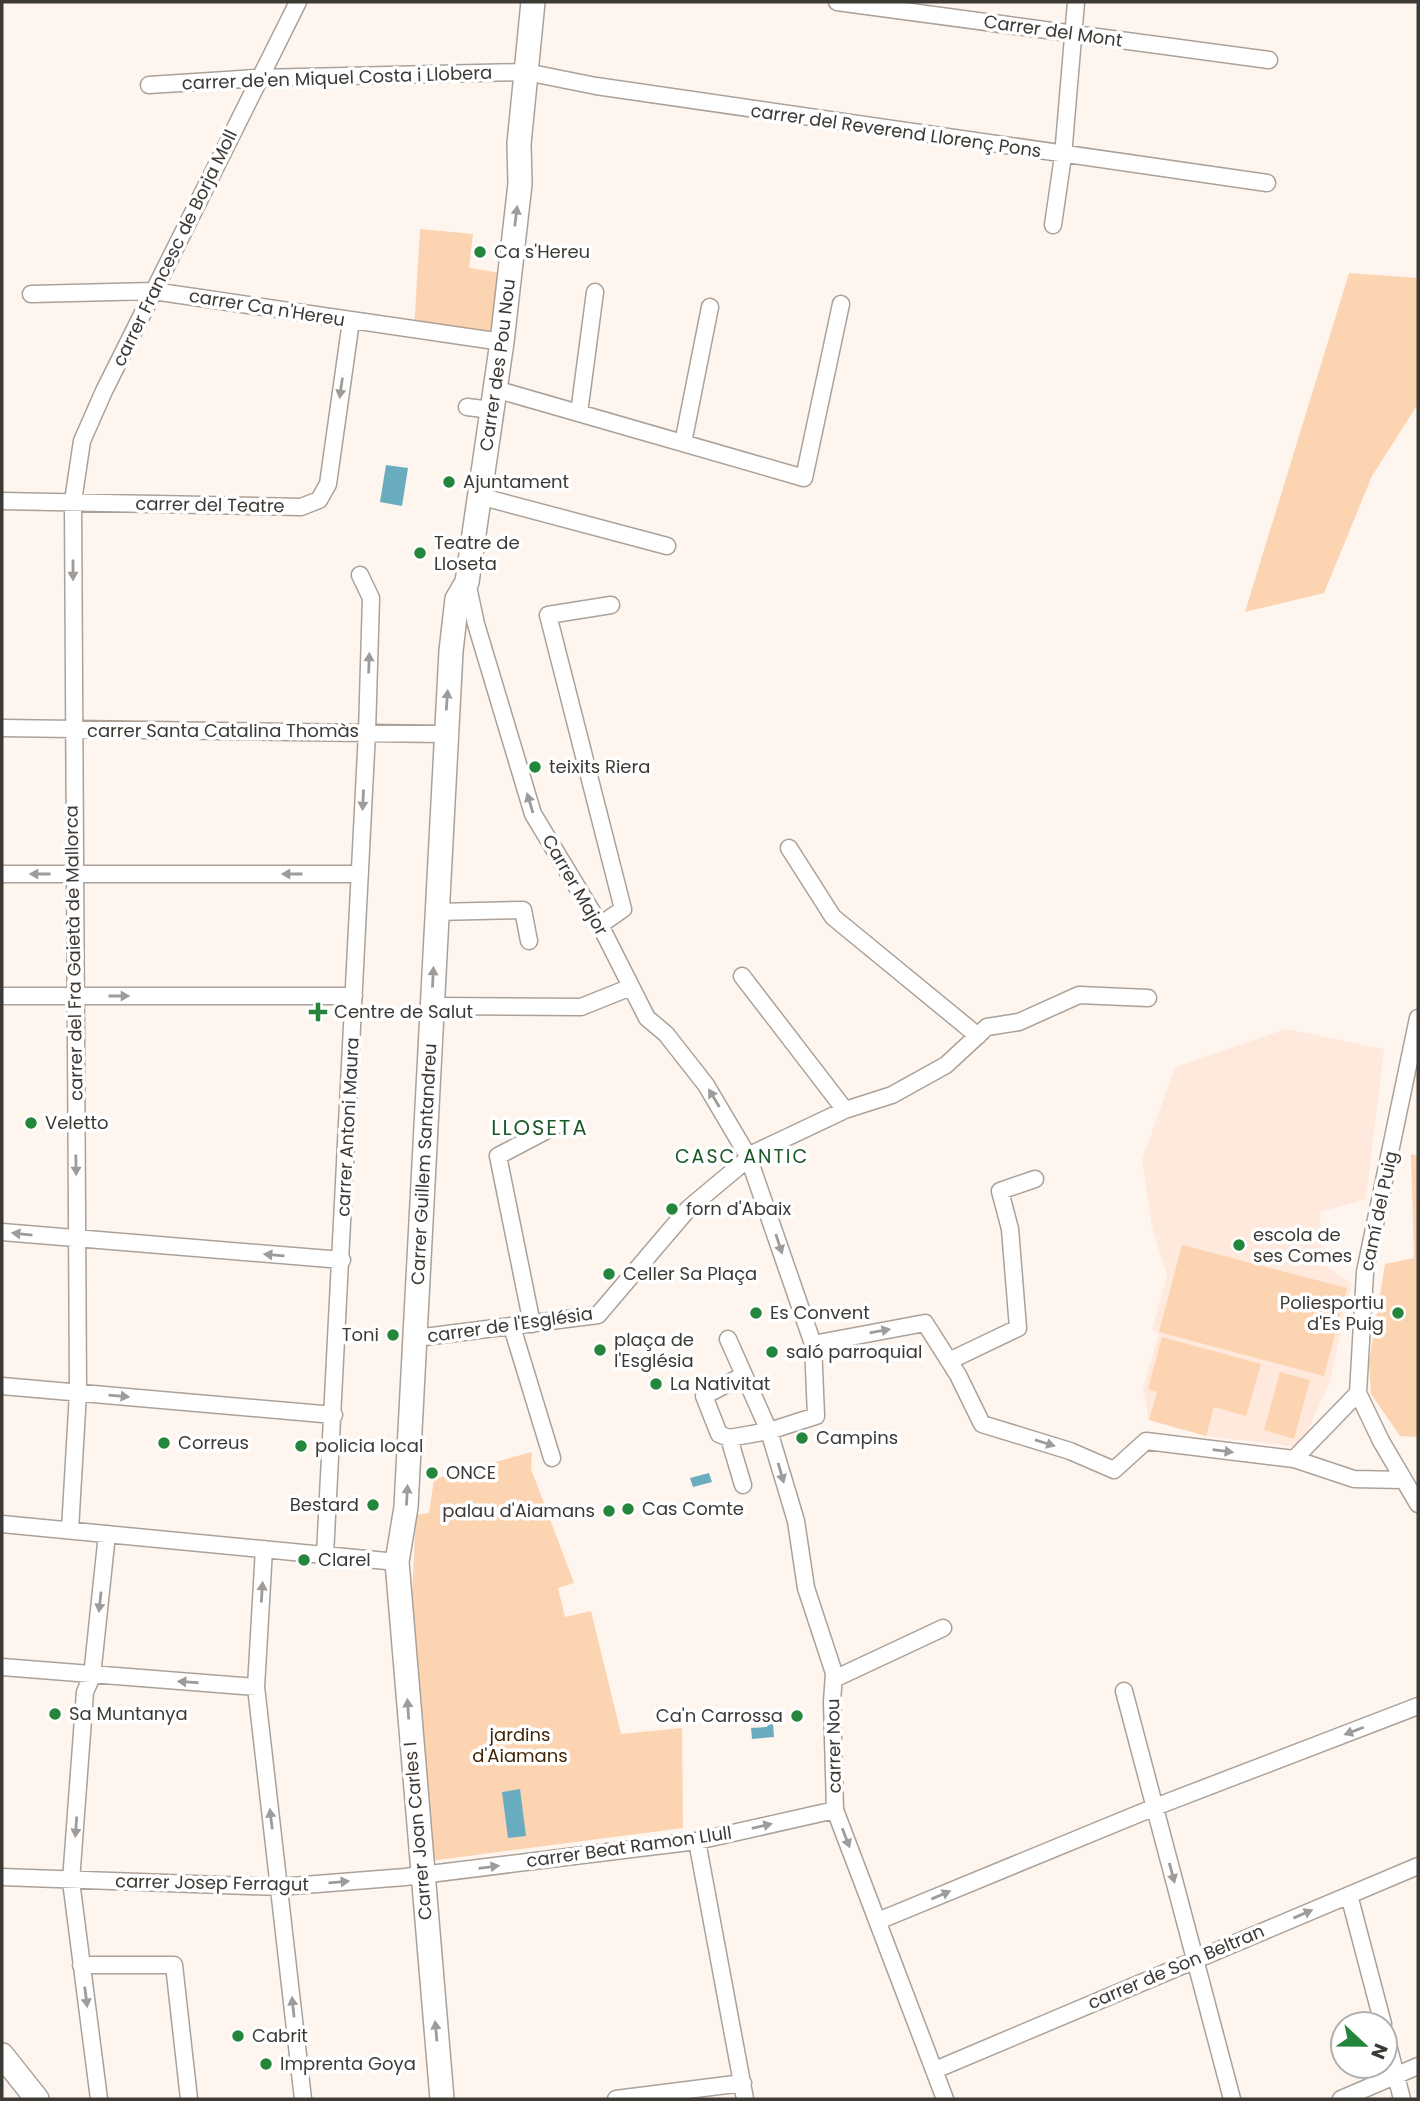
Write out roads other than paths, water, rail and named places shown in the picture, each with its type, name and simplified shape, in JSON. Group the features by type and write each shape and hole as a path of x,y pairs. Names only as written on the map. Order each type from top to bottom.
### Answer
{"street":[{"name":"carrer Francesc de Borja Moll","path":"73,501 82,441 153,291 298,2"},
{"name":"Carrer des Pou Nou","path":"462,591 487,453 502,342 520,184 519,144 533,2"},
{"name":"Carrer del Mont","path":"836,2 1269,60"},
{"path":"1053,225 1063,156 1076,2"},
{"name":"carrer de'en Miquel Costa i Llobera","path":"149,85 258,78 526,72"},
{"name":"carrer del Reverend Llorenç Pons","path":"526,72 596,86 1063,156 1267,183"},
{"name":"carrer Ca n'Hereu","path":"31,293 153,291 502,342"},
{"path":"579,413 595,292"},
{"path":"467,407 493,400 579,413 804,478 841,304"},
{"path":"683,443 710,307"},
{"name":"carrer del Teatre","path":"2,501 301,507 319,500 328,484 351,321"},
{"path":"479,496 667,546"},
{"name":"carrer del Fra Gaietà de Mallorca","path":"70,1530 78,1393 72,729 73,501"},
{"name":"carrer Antoni Maura","path":"325,1555 367,732 371,598 360,575"},
{"name":"Carrer Guillem Santandreu","path":"397,1562 406,1507 444,733 462,591"},
{"name":"Carrer Major","path":"462,591 476,624 533,814 600,925 647,1018 666,1034 706,1085 748,1156 813,1343 816,1416 769,1431"},
{"path":"600,925 623,909 548,615 611,606"},
{"name":"carrer Santa Catalina Thomàs","path":"2,728 444,733"},
{"path":"789,848 833,917 978,1036 987,1027 1019,1022 1079,995 1148,998"},
{"path":"2,874 360,874"},
{"path":"436,912 523,910 529,941"},
{"path":"742,976 845,1110"},
{"path":"431,1006 581,1007 631,987"},
{"path":"2,996 354,996"},
{"name":"camí del Puig","path":"1358,1393 1365,1272 1418,1018"},
{"name":"carrer de l'Església","path":"415,1338 512,1328 598,1315 689,1208 748,1156 845,1110 892,1096 946,1065 978,1036"},
{"path":"532,1324 498,1156 555,1126"},
{"path":"949,1361 1018,1328 1010,1229 999,1191 1035,1179"},
{"path":"2,1232 342,1260"},
{"path":"813,1343 925,1323 982,1423 1070,1451 1114,1470 1146,1441 1294,1459 1354,1479 1403,1480"},
{"path":"512,1328 552,1458"},
{"name":"carrer Nou","path":"728,1339 769,1431 796,1521 806,1588 834,1673 835,1810 945,2099"},
{"path":"744,1375 704,1396 719,1434 729,1438 769,1431"},
{"path":"2,1386 334,1415"},
{"path":"1294,1459 1358,1393 1418,1504"},
{"path":"729,1438 743,1485"},
{"path":"2,1524 397,1562"},
{"path":"99,2099 71,1881 85,1692 92,1676 107,1534"},
{"path":"264,1549 256,1687 303,2099"},
{"name":"Carrer Joan Carles I","path":"397,1562 421,1875 442,2099"},
{"path":"834,1679 943,1628"},
{"path":"2,1667 256,1687"},
{"path":"1124,1691 1232,2099"},
{"path":"878,1921 1154,1807 1418,1706"},
{"name":"carrer Beat Ramon Llull","path":"421,1875 697,1841 835,1810"},
{"path":"616,2099 744,2091 697,1841"},
{"name":"carrer de Son Beltran","path":"935,2070 1418,1866"},
{"name":"carrer Josep Ferragut","path":"2,1877 279,1887 421,1875"},
{"path":"1349,1895 1379,2010"},
{"path":"81,1965 174,1965 189,2099"},
{"path":"2,2055 37,2099"},
{"path":"1399,2074 1418,2066"},
{"path":"1341,2099 1385,2080"},
{"path":"1397,2080 1402,2099"}],"water":[{"path":"386,465 408,468 402,506 380,502"},
{"path":"709,1473 712,1482 693,1487 690,1478"},
{"path":"769,1723 773,1723 774,1737 752,1739 751,1728 767,1727"},
{"path":"520,1789 526,1836 508,1838 502,1792"}],"place":[{"name":"Ca s'Hereu","path":"480,252"},
{"name":"Ajuntament","path":"449,482"},
{"name":"Teatre de Lloseta","path":"420,553"},
{"name":"teixits Riera","path":"535,767"},
{"name":"Centre de Salut","path":"318,1012"},
{"name":"Veletto","path":"31,1123"},
{"name":"forn d'Abaix","path":"672,1209"},
{"name":"escola de ses Comes","path":"1239,1245"},
{"name":"Celler Sa Plaça","path":"609,1274"},
{"name":"Es Convent","path":"756,1313"},
{"name":"Poliesportiu d'Es Puig","path":"1398,1313"},
{"name":"Toni","path":"393,1335"},
{"name":"plaça de l'Església","path":"600,1350"},
{"name":"saló parroquial","path":"772,1352"},
{"name":"La Nativitat","path":"656,1384"},
{"name":"Campins","path":"802,1438"},
{"name":"Correus","path":"164,1443"},
{"name":"policia local","path":"301,1446"},
{"name":"ONCE","path":"432,1473"},
{"name":"Bestard","path":"373,1505"},
{"name":"Cas Comte","path":"628,1509"},
{"name":"palau d'Aiamans","path":"609,1511"},
{"name":"Clarel","path":"304,1560"},
{"name":"Sa Muntanya","path":"55,1714"},
{"name":"Ca'n Carrossa","path":"797,1716"},
{"name":"Cabrit","path":"238,2036"},
{"name":"Imprenta Goya","path":"266,2064"}],"district":[{"name":"LLOSETA","path":"540,1128"},
{"name":"CASC ANTIC","path":"742,1156"}],"park label":[{"name":"jardins d'Aiamans","path":"520,1745"}]}
